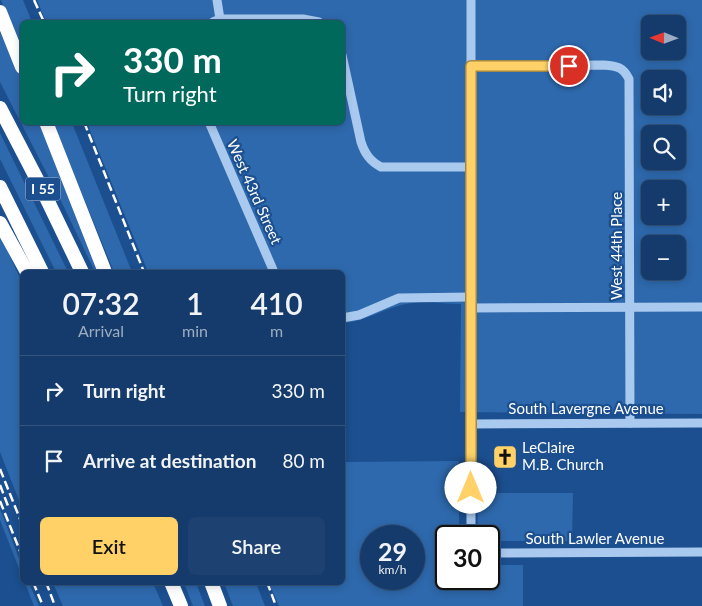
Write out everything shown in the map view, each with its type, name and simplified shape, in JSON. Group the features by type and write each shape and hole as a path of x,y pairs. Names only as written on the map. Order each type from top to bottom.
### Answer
{"highway":[{"path":"0,12 20,62"},
{"name":"I 55","path":"0,108 81,270"},
{"path":"47,125 104,270"},
{"name":"I 55","path":"0,187 41,270"},
{"path":"0,223 26,270"},
{"path":"172,585 181,606"},
{"path":"212,585 220,606"}],"street":[{"path":"217,0 217,20"},
{"path":"471,0 471,525"},
{"path":"260,20 309,20"},
{"name":"West 44th Place","path":"471,66 604,65 617,66 625,70 630,89 630,423"},
{"path":"345,69 361,142 365,154 373,163 381,167 471,166"},
{"name":"West 43rd Street","path":"209,125 273,270"},
{"path":"345,317 359,314 400,298 471,297"},
{"path":"471,308 702,307"},
{"name":"South Lavergne Avenue","path":"471,424 702,423"},
{"name":"South Lawler Avenue","path":"500,553 702,552"}],"shaded area":[{"path":"1,0 23,0 31,20 20,20 20,48"},
{"path":"37,0 702,0 702,414 460,412 461,304 413,303 345,323 345,270 147,270 88,125 345,125 345,20 45,20"},
{"path":"0,32 20,76 20,121 0,82"},
{"path":"22,125 43,125 100,270 94,270"},
{"path":"54,125 73,125 131,270 113,270"},
{"path":"0,133 67,270 55,270 0,159"},
{"path":"0,234 20,279 20,503 0,452"},
{"path":"459,461 459,525 435,525 435,590 500,590 500,565 523,565 523,606 279,606 270,585 345,585 345,462"},
{"path":"477,493 573,493 572,541 500,541 500,525 478,525"},
{"path":"0,509 20,561 20,571 0,520"},
{"path":"26,585 30,585 39,606 34,606"},
{"path":"54,585 154,585 163,606 63,606"},
{"path":"185,585 197,585 205,606 193,606"},
{"path":"225,585 257,585 265,606 233,606"}],"railway":[{"path":"34,0 43,20"},
{"path":"85,125 143,270"},
{"path":"0,469 20,519"},
{"path":"0,485 8,506"},
{"path":"0,501 20,551"},
{"path":"34,585 43,606"},
{"path":"47,585 55,606"},
{"path":"268,585 276,606"}],"place":[{"name":"LeClaire M.B. Church","path":"505,457"}],"route":[{"path":"471,488 471,66 569,66"}]}
